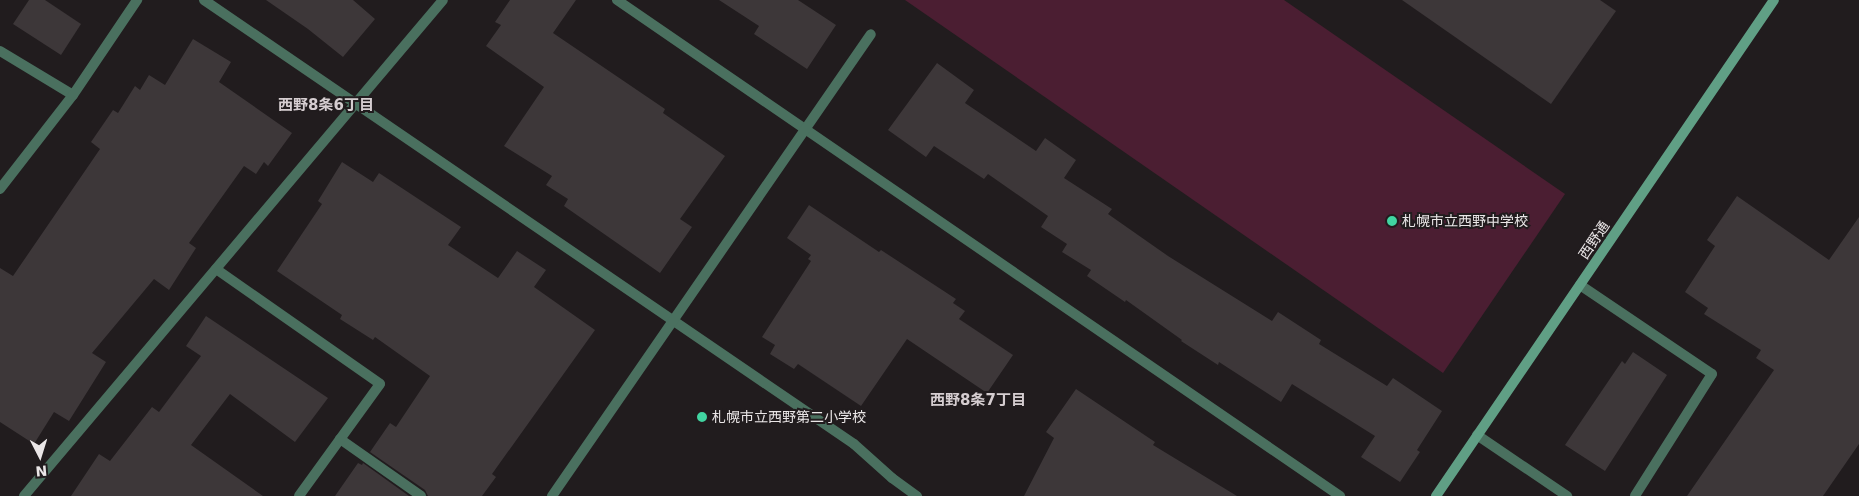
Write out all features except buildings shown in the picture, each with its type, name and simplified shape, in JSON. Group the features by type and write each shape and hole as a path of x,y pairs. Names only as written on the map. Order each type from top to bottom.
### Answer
{"street":[{"path":"0,189 72,95 137,0"},
{"path":"204,0 672,322 854,444 892,478 916,496"},
{"path":"24,496 443,0"},
{"path":"617,0 1340,496"},
{"name":"西野通","path":"1436,496 1774,0"},
{"path":"552,496 871,34"},
{"path":"0,51 72,95"},
{"path":"216,269 380,384 299,496"},
{"path":"1580,286 1712,374 1635,496"},
{"path":"1477,435 1567,496"},
{"path":"340,439 421,496"}],"shaded area":[{"name":"札幌市立西野中学校","path":"905,0 1284,0 1565,194 1443,373"}],"place":[{"name":"札幌市立西野中学校","path":"1392,221"},
{"name":"札幌市立西野第二小学校","path":"702,417"}],"district":[{"name":"西野8条6丁目","path":"326,106"},
{"name":"西野8条7丁目","path":"978,401"}]}
